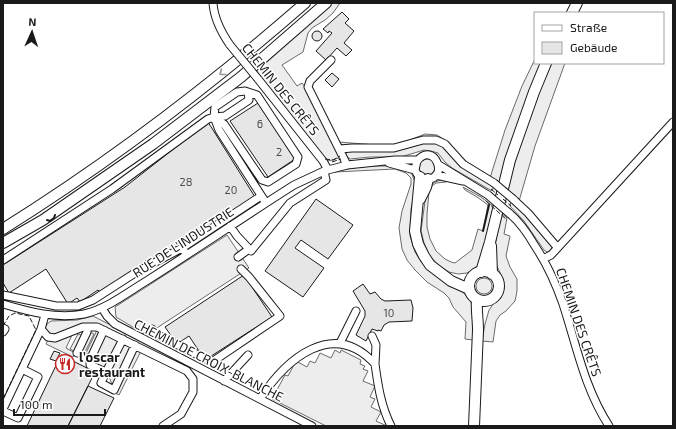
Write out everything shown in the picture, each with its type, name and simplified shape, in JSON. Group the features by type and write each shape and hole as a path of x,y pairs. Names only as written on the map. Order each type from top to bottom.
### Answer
{"highway":[{"path":"3,229 83,177 157,124 233,64 305,3"},
{"path":"3,238 47,211 151,138 228,80 317,3"},
{"path":"3,243 43,220 153,144 241,77 326,3"},
{"path":"572,12 577,3"},
{"path":"481,272 510,160 546,64"},
{"path":"425,175 426,187 419,202 416,215 415,231 418,244 430,265 455,283 469,289"},
{"path":"482,300 495,297 499,288 498,282 492,274 490,242"},
{"path":"474,426 478,330 486,309 482,300 472,295 469,289 471,278 477,273 481,272 492,274"},
{"path":"445,275 471,278"}],"street":[{"name":"CHEMIN DES CRÊTS","path":"213,3 218,26 230,45 323,161 326,170 347,165 418,160 422,156 430,156 436,159 439,165 488,195 509,213 529,236 543,259 563,304 583,373 592,396 609,426"},
{"name":"CHEMIN DES CRÊTS","path":"331,60 310,81 308,87 347,165"},
{"path":"214,117 224,124 262,180 268,182 296,164 298,157 257,95 245,91 237,92 216,107 214,117 219,130 266,203"},
{"path":"3,260 112,189 208,119 225,116 249,100 248,92"},
{"path":"543,259 551,254 673,122"},
{"path":"340,149 394,148 423,140 436,140 445,144 462,164 494,183 513,199 528,213 557,247"},
{"path":"418,160 415,164 425,175 438,171 439,165"},
{"name":"CHEMIN DES CRÊTS","path":"386,162 425,175 467,182"},
{"path":"238,257 249,249 251,251 290,203 326,180 326,170"},
{"name":"RUE DE L'INDUSTRIE","path":"3,304 45,315 60,316 90,312 102,308 299,182 326,170"},
{"path":"3,295 56,306 78,306 93,300 135,273 182,248 261,196"},
{"path":"230,226 249,249"},
{"path":"182,248 186,255"},
{"path":"152,329 154,333 212,362 280,316 241,269"},
{"name":"CHEMIN DE CROIX-BLANCHE","path":"102,308 115,324 312,426"},
{"path":"340,343 356,311"},
{"path":"22,369 38,377 18,418 3,410 22,369 41,329 45,315"},
{"path":"41,329 48,336 55,338 87,327 97,327 188,371 193,379 193,392 182,414 164,426"},
{"path":"77,353 87,332 87,327"},
{"path":"3,328 5,329 3,332"},
{"path":"104,330 90,360 90,365 106,372"},
{"path":"372,336 376,345 375,364 381,402 391,426"},
{"path":"123,339 101,383 114,390 135,345"},
{"path":"260,399 273,380 294,360 313,348 322,345 340,343 362,353 375,364"},
{"path":"224,380 248,354"}],"shaded area":[{"path":"328,3 340,3 333,13 312,28 308,33 303,52 282,65 297,86 302,83 306,88 341,157 327,161 253,68"},
{"path":"534,61 534,64 541,64 516,128 506,159 500,185 490,178 505,130 522,86"},
{"path":"552,64 565,64 535,146 519,201 506,191 538,94"},
{"path":"425,134 437,135 445,140 471,166 490,178 467,166 448,146 434,138 420,139 398,146 388,147 346,146 338,142 390,146"},
{"path":"421,142 440,143 494,186 492,191 452,168 438,153 431,151 424,150 401,157 370,157 350,159 346,156 347,150"},
{"path":"427,159 433,161 435,167 433,173 427,175 421,173 419,167 421,161"},
{"path":"371,166 391,166 408,171 412,174 416,185 411,209 410,236 415,252 422,263 432,273 443,281 460,289 470,300 473,308 473,340 465,339 466,322 453,307 449,298 427,282 415,270 407,260 402,249 399,228 402,211 411,184 411,178 406,173 395,169 335,172"},
{"path":"441,180 446,180 446,182 436,183 432,186 429,192 427,227 430,239 436,251 445,259 455,263 472,250 478,229 483,231 488,205 465,190 463,187 481,197 494,207 480,263 467,273 458,274 449,272 438,265 429,255 424,243 421,231 425,201 430,186"},
{"path":"511,200 518,205 552,247 552,250 547,252 544,250 524,221 510,206"},
{"path":"501,213 507,218 504,234 510,236 506,256 517,279 517,291 515,301 500,315 496,321 493,342 482,341 489,310 501,297 504,288 503,279 496,264 495,246"},
{"path":"227,235 249,268 146,335 116,317 115,307"},
{"path":"484,278 490,280 492,286 490,292 484,294 478,292 476,286 478,280"},
{"path":"93,316 179,360 179,364 102,326 53,335 48,333 45,329 47,324 51,321 77,320"},
{"path":"97,330 141,351 119,395 115,393 110,379 102,368 93,364 95,358 86,353"},
{"path":"90,332 94,334 83,356 70,349 78,334 82,335"},
{"path":"72,335 66,348 75,353 73,357 46,344 48,340 58,341"},
{"path":"335,350 340,353 341,350 361,360 360,364 365,366 363,369 368,371 363,381 375,386 370,397 375,399 371,407 381,412 376,421 387,426 326,426 272,399 285,375 288,376 296,361 307,367 310,361 315,363 320,353 331,358"}],"building":[{"path":"342,12 349,19 345,23 354,31 344,43 352,50 346,56 337,48 326,60 316,51 332,33 329,31 328,33 323,29"},
{"path":"315,31 319,31 321,32 321,40 315,41 312,38 312,34"},
{"path":"332,73 339,79 332,87 325,80"},
{"path":"258,103 295,159 268,177 230,121"},
{"path":"208,122 255,197 153,263 150,258 145,261 146,263 100,292 98,290 80,302 77,298 68,304 46,269 9,293 3,283 3,265 125,187"},
{"path":"316,199 353,225 328,259 301,240 295,248 324,268 303,297 265,271"},
{"path":"244,275 272,317 205,360 189,336 177,344 165,327"},
{"path":"363,284 370,294 375,292 385,301 411,300 413,308 412,321 389,322 384,325 381,331 372,329 366,341 356,335 365,316 365,311 353,291"},
{"path":"54,351 60,353 56,361 50,359"},
{"path":"61,355 95,372 68,426 27,426"},
{"path":"88,386 114,398 100,426 68,426"}],"fence":[{"path":"325,159 333,160 340,156"},
{"path":"332,162 341,159"},
{"path":"491,189 498,195"},
{"path":"503,199 511,206"},
{"path":"486,201 507,220"},
{"path":"3,326 9,316 15,313 29,316 36,330 3,399"}],"wall":[{"path":"483,231 489,205"},
{"path":"47,220 50,221 55,215"}],"place":[{"name":"l’oscar restaurant","path":"65,364"}]}
